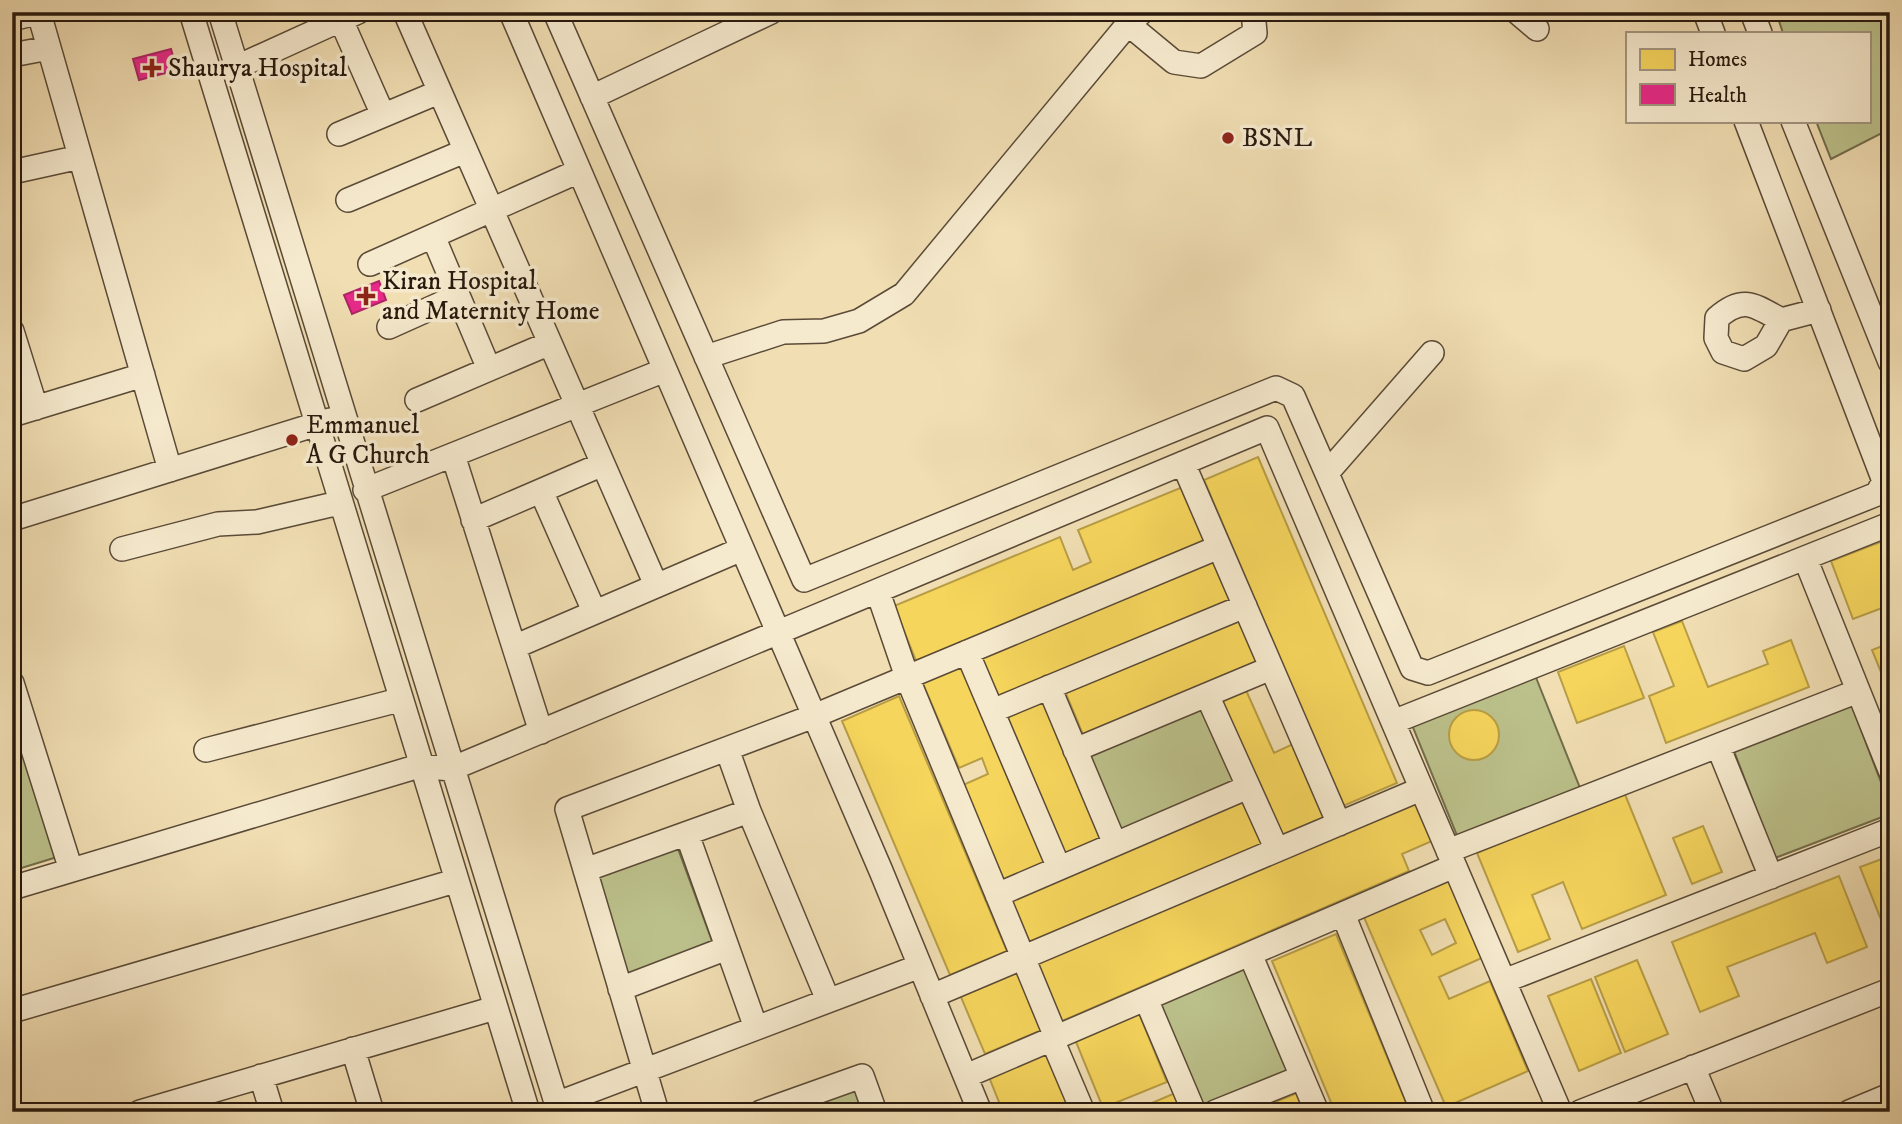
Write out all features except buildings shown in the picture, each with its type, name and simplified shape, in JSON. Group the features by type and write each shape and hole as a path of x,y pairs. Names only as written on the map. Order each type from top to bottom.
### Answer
{"street":[{"path":"12,19 39,12 170,470"},
{"path":"191,12 419,766 528,1112"},
{"path":"220,12 557,1108 644,1070 920,966"},
{"path":"405,12 656,585"},
{"path":"511,12 814,716 980,1112"},
{"path":"555,12 804,580 1276,388 1293,396 1412,668 1428,673 1877,494 1884,481 1746,122"},
{"path":"592,97 771,12"},
{"path":"1517,12 1537,29"},
{"path":"1705,12 1713,32"},
{"path":"1752,12 1760,32"},
{"path":"706,357 783,332 824,331 859,321 904,294 1135,18 1174,62 1201,66 1255,33 1254,13"},
{"path":"237,67 349,16 383,115"},
{"path":"12,55 49,48"},
{"path":"339,134 439,92"},
{"path":"1793,122 1890,362"},
{"path":"348,200 465,151"},
{"path":"12,172 80,156"},
{"path":"370,264 579,172"},
{"path":"433,236 489,369"},
{"path":"389,327 458,296"},
{"path":"1781,320 1819,310"},
{"path":"12,331 36,408"},
{"path":"417,400 550,343"},
{"path":"1327,473 1432,353"},
{"path":"365,490 665,370"},
{"path":"12,415 143,375"},
{"path":"12,519 343,416"},
{"path":"12,888 419,766 451,769 1266,428 1560,1112"},
{"path":"453,455 541,732"},
{"path":"1183,463 1339,824"},
{"path":"473,520 603,464"},
{"path":"541,491 594,611"},
{"path":"122,549 218,524 257,522 339,503"},
{"path":"1393,722 1890,524"},
{"path":"657,1112 567,809 814,716 1219,547"},
{"path":"514,647 742,548"},
{"path":"1805,558 1890,770"},
{"path":"878,592 908,677 1023,957 1083,1112"},
{"path":"992,711 1245,606"},
{"path":"967,652 1059,868"},
{"path":"1075,750 1271,668"},
{"path":"12,683 71,870"},
{"path":"1049,687 1115,844"},
{"path":"966,1076 1343,914 1451,858 1718,746 1858,691"},
{"path":"1207,695 1277,850"},
{"path":"206,750 399,700"},
{"path":"1718,746 1771,877"},
{"path":"727,749 749,811 828,1000"},
{"path":"998,895 1248,787"},
{"path":"932,996 1421,789"},
{"path":"585,870 749,811"},
{"path":"1504,981 1890,831"},
{"path":"687,834 756,1028"},
{"path":"14,1005 455,881"},
{"path":"1343,914 1423,1112"},
{"path":"620,989 727,948"},
{"path":"1250,954 1317,1112"},
{"path":"1580,1112 1890,990"},
{"path":"1146,999 1194,1112"},
{"path":"145,1111 495,1008"},
{"path":"353,1049 372,1112"},
{"path":"1693,1067 1712,1112"},
{"path":"261,1076 272,1112"},
{"path":"761,1112 862,1076 875,1112"},
{"path":"1215,1112 1302,1077"},
{"path":"1849,1112 1890,1095"}],"green space":[{"path":"1776,12 1890,12 1890,129 1831,159 1816,122 1870,122 1870,32 1783,32"},
{"path":"1535,675 1580,788 1458,838 1412,725"},
{"path":"1203,700 1239,783 1122,835 1086,752"},
{"path":"1852,706 1890,806 1890,814 1775,858 1734,751"},
{"path":"12,710 57,857 12,871"},
{"path":"677,846 712,941 627,977 596,875"},
{"path":"1244,967 1288,1072 1203,1107 1160,1002"},
{"path":"855,1090 862,1112 795,1112"}],"place":[{"name":"Shaurya Hospital","path":"152,68"},
{"name":"BSNL","path":"1228,138"},
{"name":"Kiran Hospital and Maternity Home","path":"366,296"},
{"name":"Emmanuel A G Church","path":"292,440"}]}
